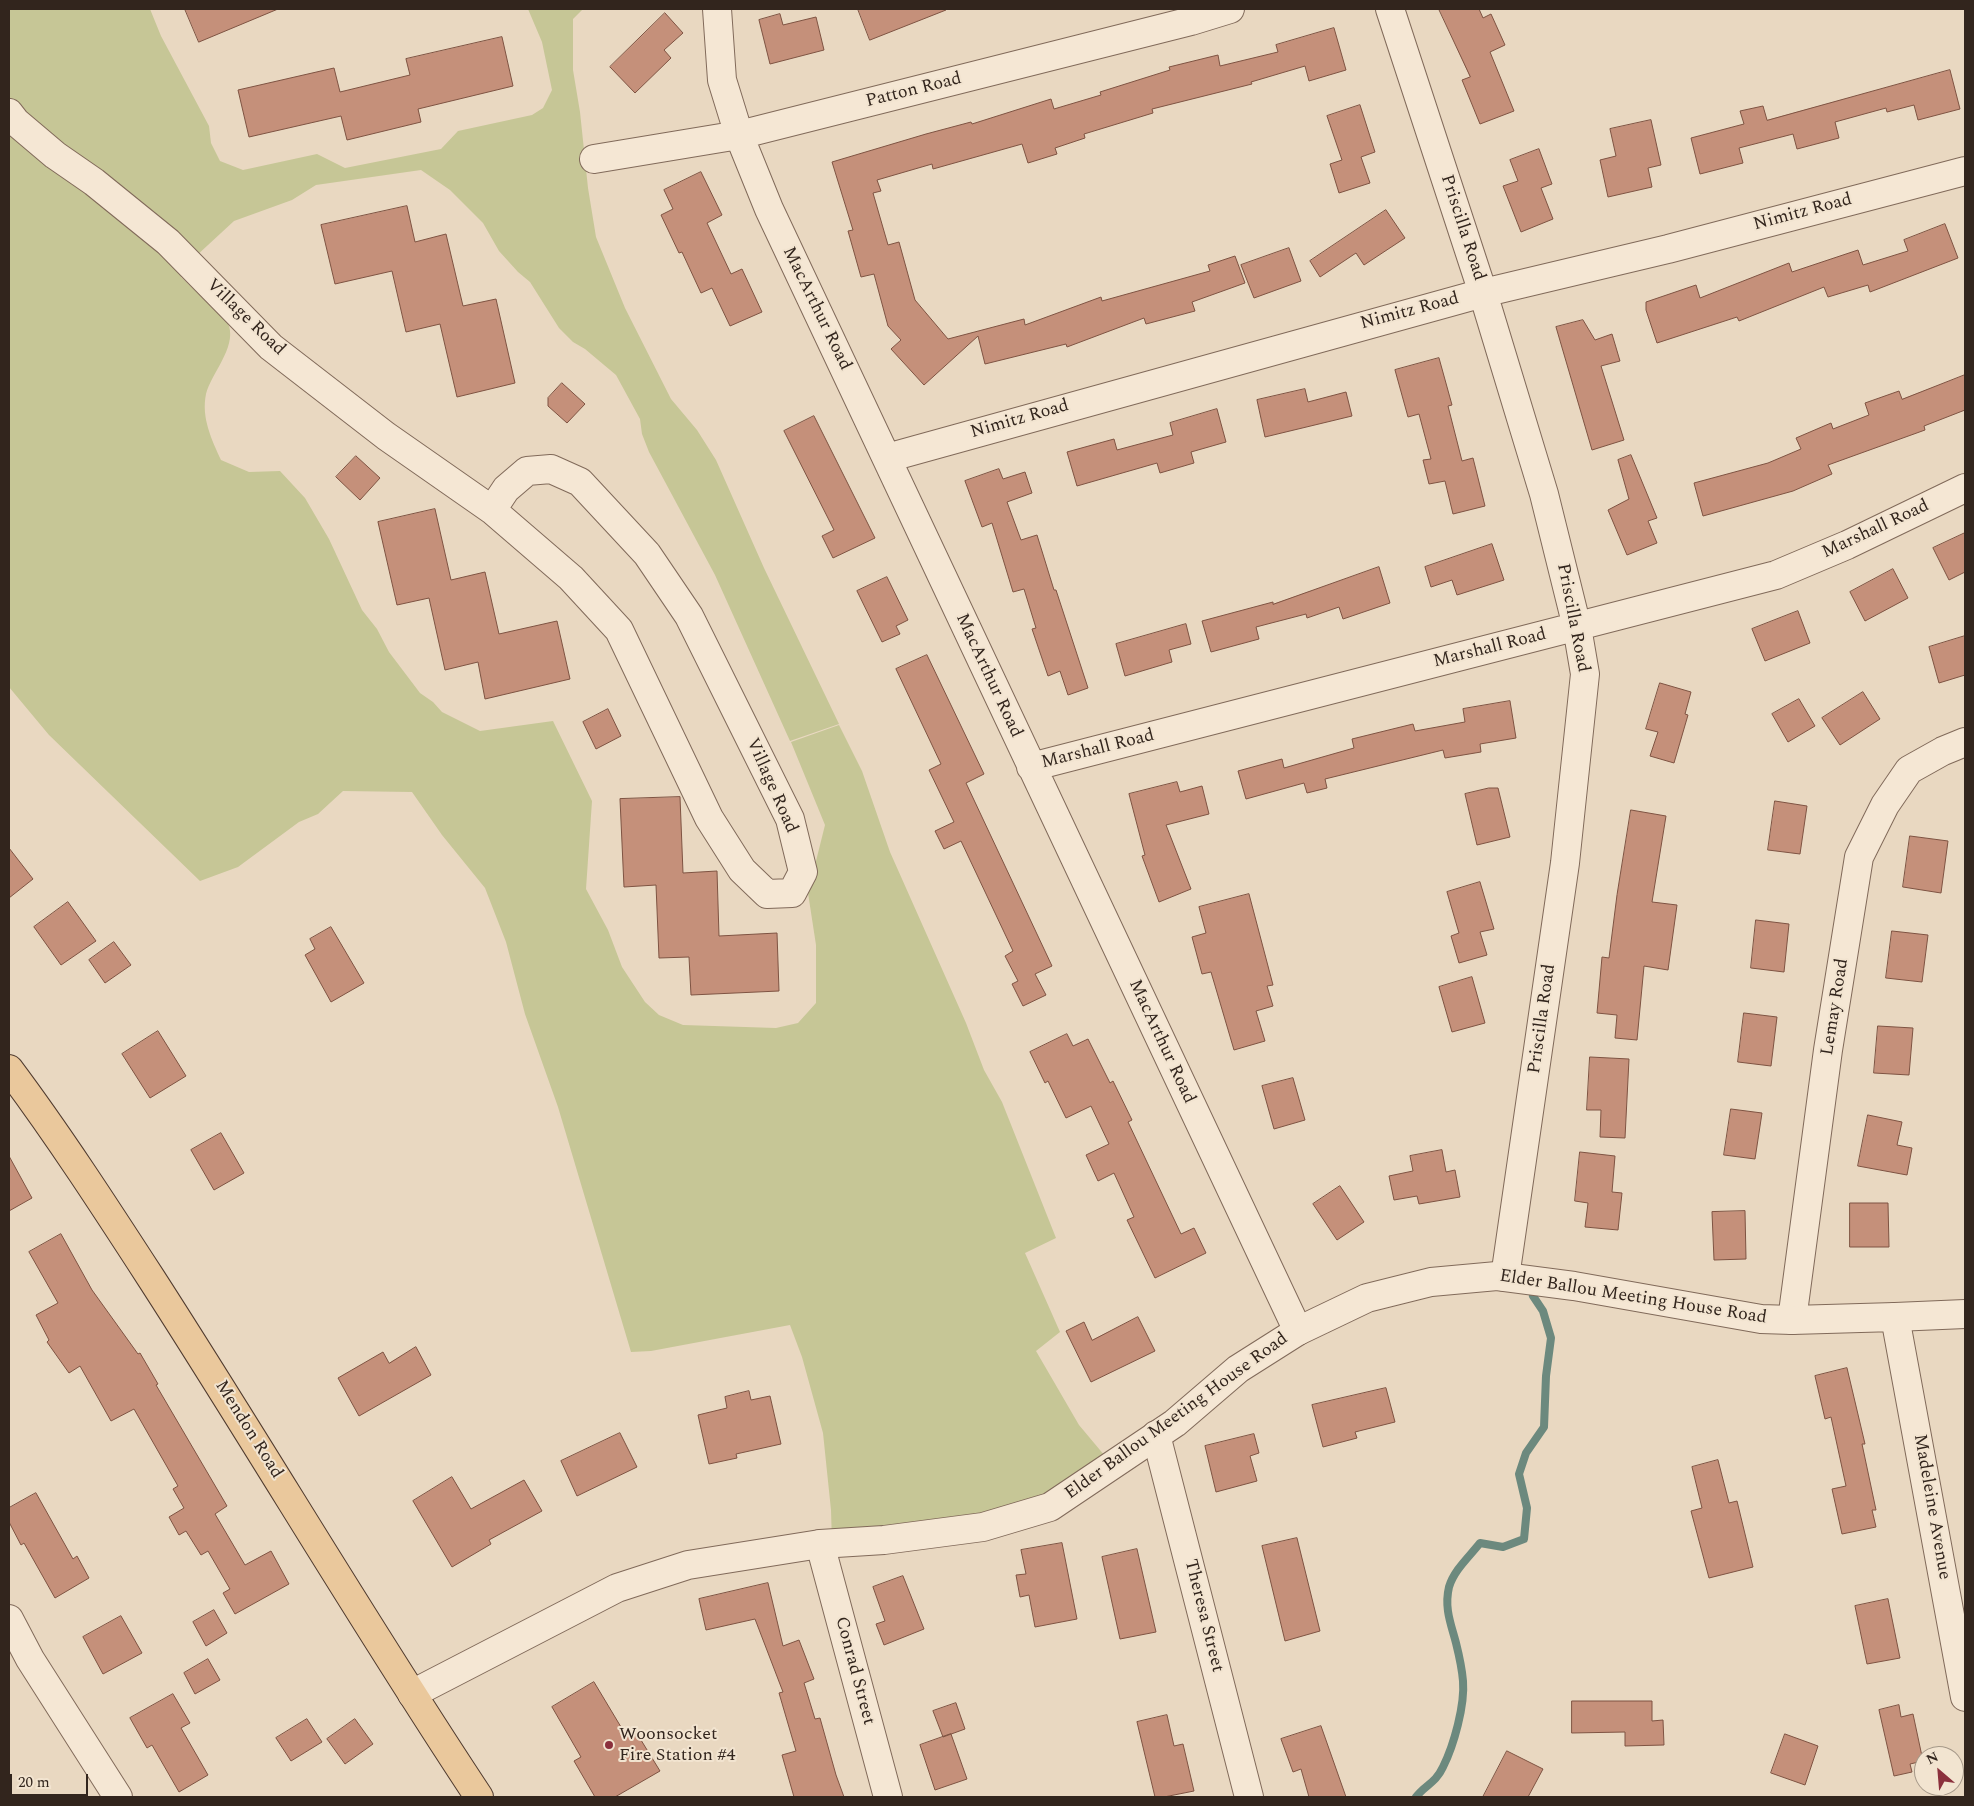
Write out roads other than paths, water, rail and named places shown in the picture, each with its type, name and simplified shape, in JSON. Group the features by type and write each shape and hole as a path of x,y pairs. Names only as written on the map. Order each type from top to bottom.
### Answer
{"main road":[{"name":"Mendon Road","path":"9,1069 50,1123 209,1367 412,1694 479,1797"}],"street":[{"name":"MacArthur Road","path":"717,9 722,80 739,135 769,210 1298,1331"},
{"name":"Patton Road","path":"594,158 739,135 1191,21 1230,9"},
{"name":"Priscilla Road","path":"1390,9 1483,293 1544,494 1577,627 1585,674 1566,862 1506,1277"},
{"name":"Village Road","path":"9,113 16,122 55,156 94,182 168,242 271,347 386,436 492,510 571,578 619,630 710,818 742,870 767,894 792,893 803,872 790,819 689,616 647,554 580,482 551,469 528,471 506,489 492,510"},
{"name":"Nimitz Road","path":"887,458 1483,293 1668,249 1965,171"},
{"name":"Marshall Road","path":"1031,767 1776,575 1847,545 1965,488"},
{"name":"Lemay Road","path":"1792,1320 1828,1050 1859,857 1885,805 1909,770 1943,751 1965,742"},
{"name":"Elder Ballou Meeting House Road","path":"412,1694 617,1588 688,1564 820,1544 884,1540 982,1527 1050,1507 1104,1473 1175,1423 1238,1369 1298,1331 1368,1298 1431,1282 1497,1276 1506,1277 1574,1286 1761,1319 1792,1320 1965,1314"},
{"name":"Madeleine Avenue","path":"1895,1317 1965,1697"},
{"name":"Theresa Street","path":"1156,1435 1249,1797"},
{"name":"Conrad Street","path":"820,1544 888,1797"},
{"path":"9,1620 30,1659 118,1797"}],"waterway":[{"path":"1416,1797 1434,1781 1443,1767 1455,1736 1462,1701 1463,1676 1447,1602 1451,1581 1458,1569 1480,1543 1503,1547 1524,1539 1527,1508 1519,1474 1526,1453 1544,1427 1546,1376 1551,1338 1543,1311 1533,1296"}],"place":[{"name":"Woonsocket Fire Station #4","path":"609,1745"}]}
